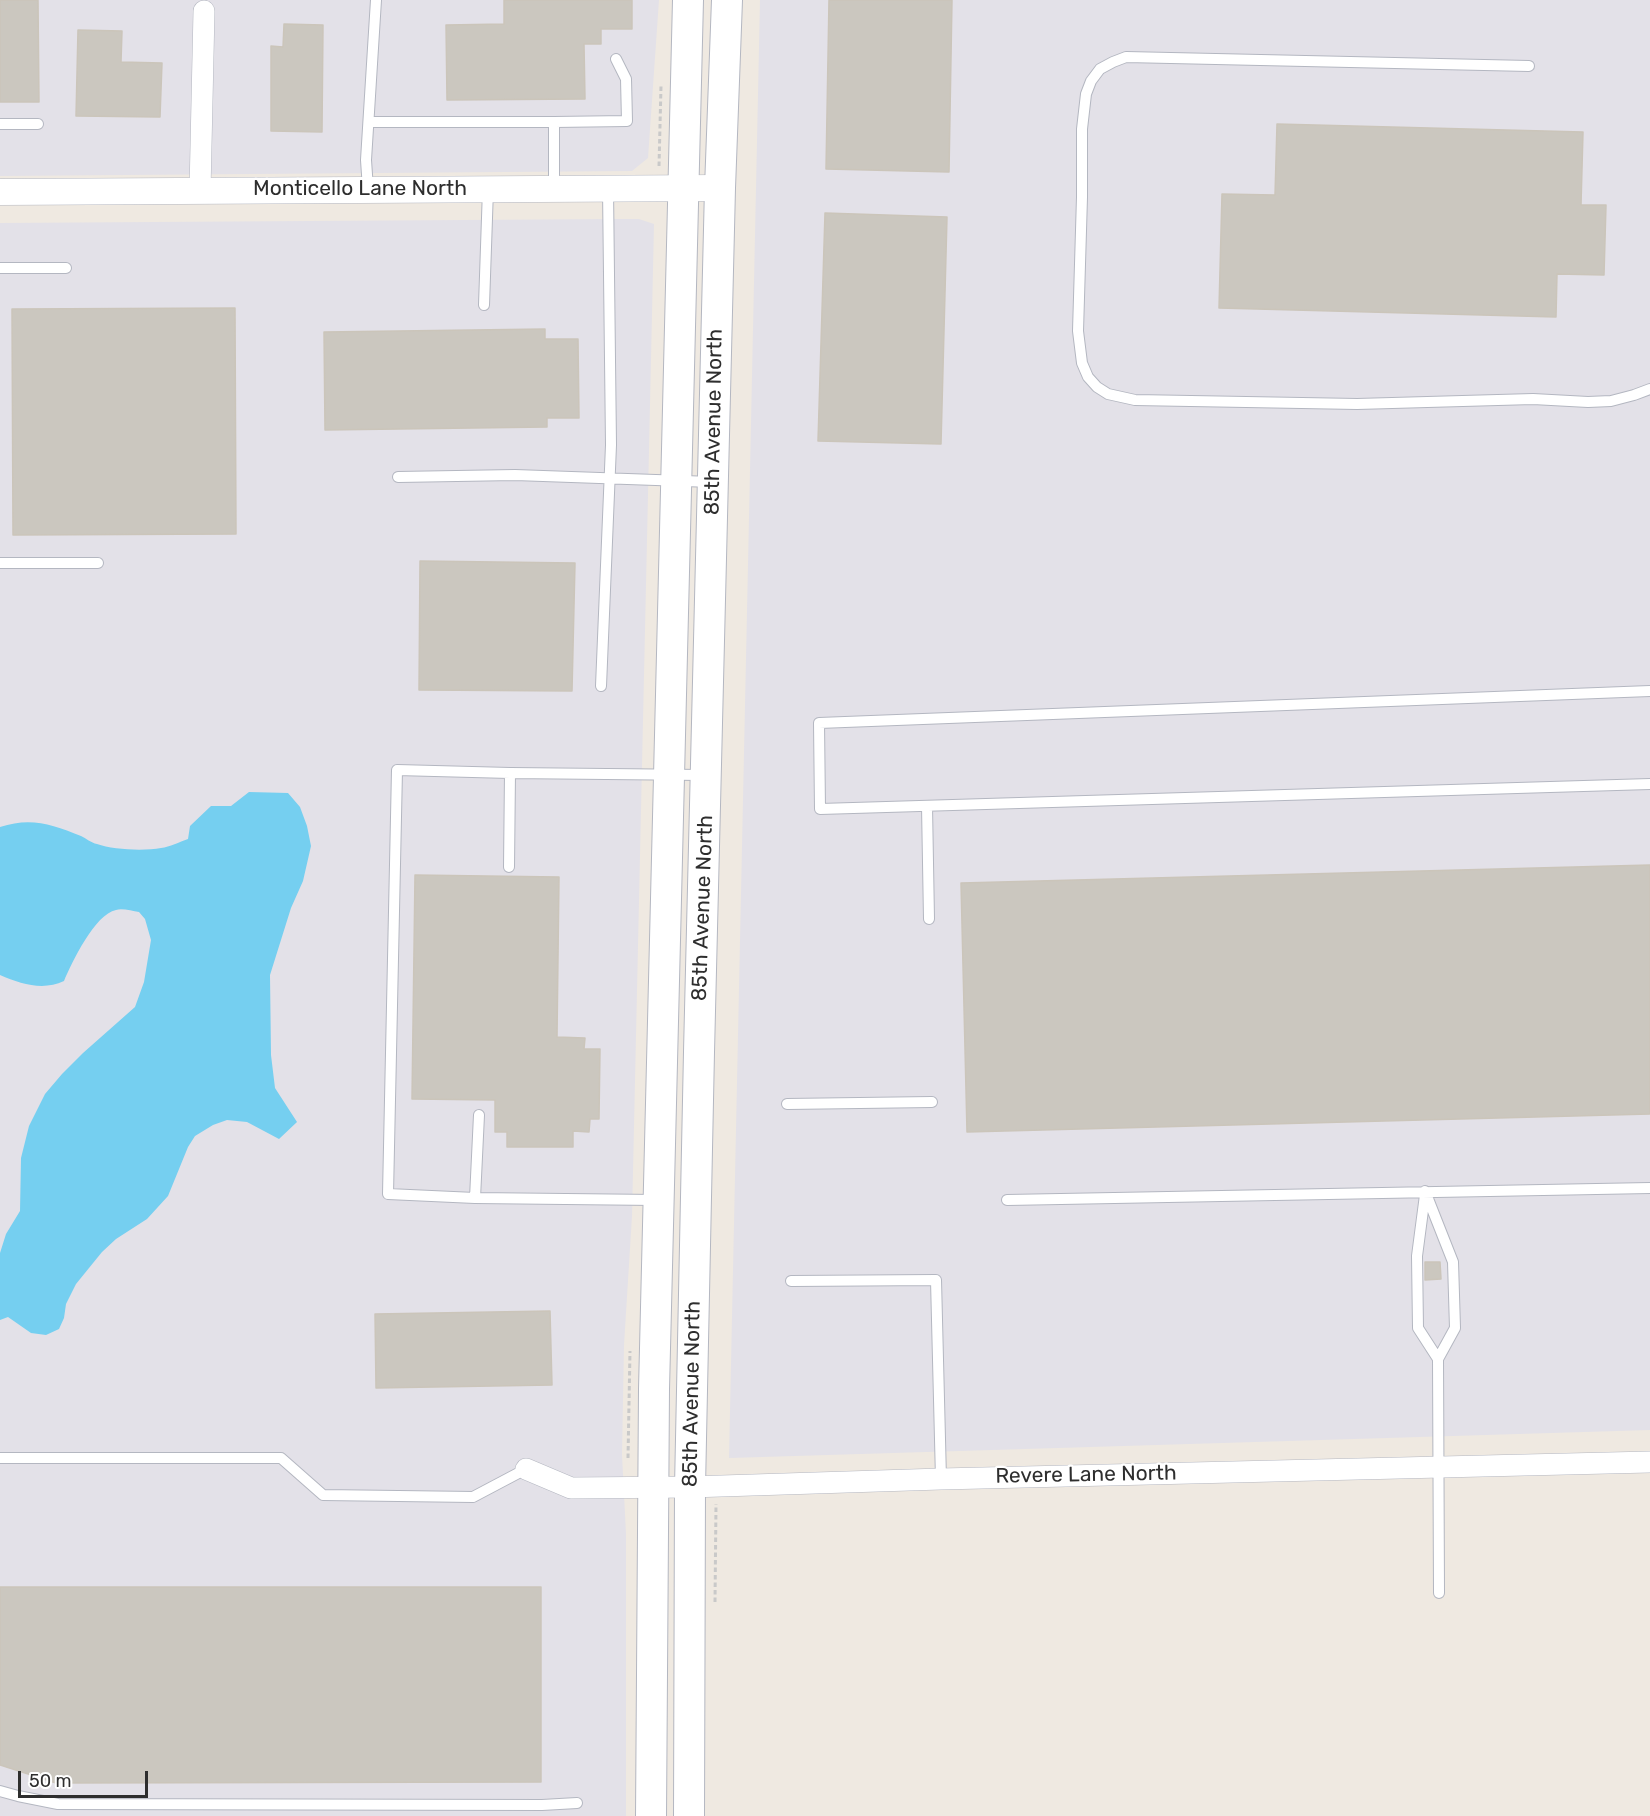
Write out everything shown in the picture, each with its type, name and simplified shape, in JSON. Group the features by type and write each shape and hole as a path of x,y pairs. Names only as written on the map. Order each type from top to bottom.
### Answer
{"main road":[{"name":"85th Avenue North","path":"651,1816 652,1487 688,0"},
{"name":"85th Avenue North","path":"689,1816 690,1486 699,1052 720,188 727,0"}],"street":[{"path":"200,190 202,6"},
{"name":"Monticello Lane North","path":"0,192 720,188"},
{"name":"Revere Lane North","path":"526,1469 571,1488 1650,1462"}],"lane":[{"path":"368,189 366,160 376,0"},
{"path":"1529,66 1126,57 1100,69 1091,81 1086,94 1082,129 1078,331 1082,363 1088,377 1097,387 1108,394 1135,400 1357,404 1533,399 1588,402 1611,401 1650,389"},
{"path":"369,122 627,121 626,79 616,58"},
{"path":"554,122 554,188"},
{"path":"0,124 38,124"},
{"path":"601,686 611,445 608,188"},
{"path":"484,305 488,189"},
{"path":"0,268 66,268"},
{"path":"398,477 515,475 713,482"},
{"path":"0,563 98,563"},
{"path":"1650,691 819,723 820,809 1650,784"},
{"path":"658,1200 475,1198 388,1194 397,770 706,775"},
{"path":"509,867 510,773"},
{"path":"927,806 928,919"},
{"path":"787,1104 932,1102"},
{"path":"475,1198 479,1115"},
{"path":"1007,1200 1650,1188"},
{"path":"1425,1191 1453,1262 1455,1328 1438,1359 1438,1593"},
{"path":"1425,1191 1417,1256 1418,1329 1438,1359"},
{"path":"791,1281 936,1280 941,1479"},
{"path":"0,1458 281,1458 323,1495 474,1497 526,1469"},
{"path":"0,1791 58,1804 542,1805 577,1803"}],"shaded area":[{"path":"0,0 659,0 648,158 632,171 0,176"},
{"path":"760,0 1650,0 1650,1430 729,1458"},
{"path":"639,219 654,224 632,1216 624,1345 622,1455 626,1534 626,1816 0,1816 0,223"}],"water":[{"path":"249,792 288,793 300,807 311,846 303,881 291,908 270,975 271,1055 275,1088 297,1122 279,1139 247,1122 227,1120 195,1136 188,1147 168,1196 147,1219 116,1239 102,1252 76,1284 66,1304 64,1318 59,1329 46,1335 31,1333 8,1317 0,1320 0,1253 6,1234 20,1211 21,1158 29,1126 45,1094 62,1074 135,1007 144,982 151,940 145,919 139,912 116,910 108,913 92,929 78,951 64,981 40,986 0,975 0,827 21,822 41,823 112,848 161,848 188,839 190,826 211,806 231,806"}],"building":[{"path":"0,0 38,0 39,102 0,102"},
{"path":"504,0 632,0 632,29 601,29 601,44 584,44 585,99 447,100 446,25 504,24"},
{"path":"829,0 952,0 949,172 826,169"},
{"path":"284,24 323,25 322,132 271,131 271,46 283,47"},
{"path":"78,30 122,31 121,62 162,63 160,117 76,116"},
{"path":"1277,124 1583,132 1581,205 1606,205 1604,275 1557,274 1556,317 1219,308 1222,194 1275,195"},
{"path":"825,213 947,217 941,444 818,441"},
{"path":"235,308 236,534 13,535 12,309"},
{"path":"545,329 545,339 578,339 579,418 547,418 547,427 325,430 324,332"},
{"path":"420,561 575,563 572,691 419,690"},
{"path":"1650,865 1650,1114 967,1132 961,883"},
{"path":"415,875 559,877 557,1037 585,1038 584,1049 600,1049 599,1119 590,1119 589,1132 573,1131 573,1147 507,1147 507,1132 495,1132 495,1100 412,1099"},
{"path":"1425,1262 1440,1262 1441,1279 1425,1280"},
{"path":"550,1311 552,1385 376,1388 375,1314"},
{"path":"0,1587 541,1587 541,1782 56,1783 0,1765"}]}
